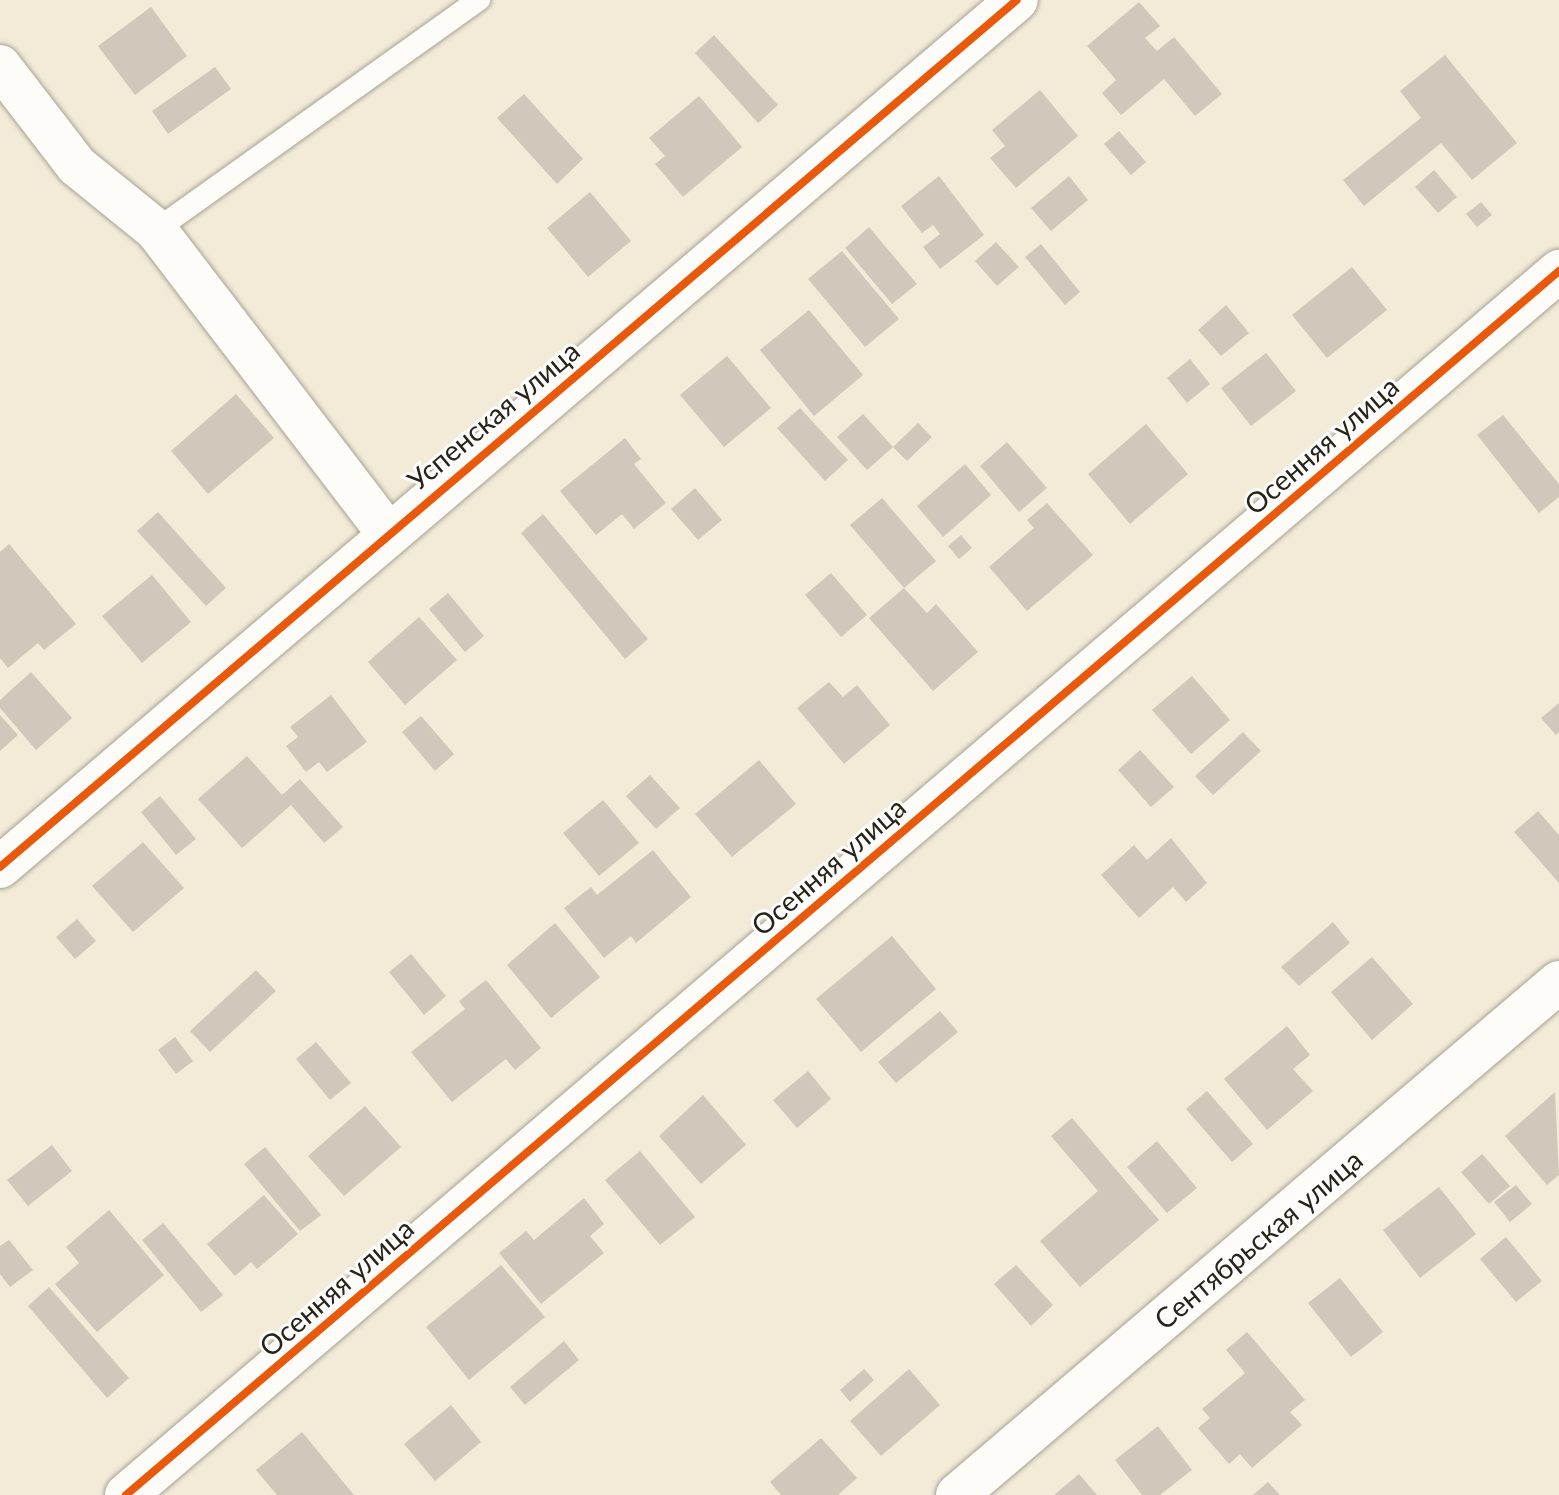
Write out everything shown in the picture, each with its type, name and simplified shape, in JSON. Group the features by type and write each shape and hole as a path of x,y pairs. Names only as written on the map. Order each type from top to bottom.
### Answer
{"street":[{"name":"Успенская улица","path":"0,867 388,533 1017,0"},
{"path":"0,66 77,166 156,230 388,533"},
{"name":"Осенняя улица","path":"126,1495 1559,271"},
{"name":"Сентябрьская улица","path":"957,1495 1559,982"}],"lane":[{"path":"156,230 479,0"}],"building":[{"path":"1139,2 1160,26 1145,38 1157,51 1174,37 1222,94 1195,116 1164,79 1121,115 1102,93 1116,80 1087,46"},
{"path":"151,7 187,56 135,95 98,46"},
{"path":"714,35 778,105 758,123 695,53"},
{"path":"1445,55 1517,143 1472,180 1441,143 1364,206 1343,180 1421,118 1400,91"},
{"path":"215,67 231,89 168,134 152,111"},
{"path":"1040,90 1078,136 1016,188 990,158 1005,146 992,130"},
{"path":"524,94 583,159 557,184 497,118"},
{"path":"699,96 742,147 683,197 655,164 665,156 649,138"},
{"path":"1119,131 1146,162 1131,175 1104,144"},
{"path":"1434,170 1457,197 1438,213 1415,187"},
{"path":"939,176 984,235 940,269 923,247 940,234 933,225 922,233 901,206"},
{"path":"1069,176 1088,200 1051,231 1031,208"},
{"path":"590,192 631,241 588,277 547,228"},
{"path":"1481,202 1492,215 1477,227 1466,214"},
{"path":"869,227 917,284 892,304 845,248"},
{"path":"996,242 1019,267 997,286 975,261"},
{"path":"1041,244 1080,292 1065,305 1025,257"},
{"path":"842,251 899,319 865,347 808,279"},
{"path":"1352,267 1387,310 1327,358 1292,315"},
{"path":"1226,305 1249,333 1221,356 1198,330"},
{"path":"809,310 863,375 814,416 760,350"},
{"path":"1266,353 1296,391 1251,426 1221,388"},
{"path":"727,356 771,408 724,447 680,395"},
{"path":"1190,359 1210,384 1187,403 1167,378"},
{"path":"236,394 274,438 208,494 171,451"},
{"path":"800,408 848,460 825,481 777,428"},
{"path":"863,414 893,447 867,470 837,437"},
{"path":"1503,415 1559,484 1559,497 1539,513 1477,435"},
{"path":"918,423 932,437 907,461 893,447"},
{"path":"1146,424 1188,474 1130,524 1088,474"},
{"path":"625,438 641,459 634,464 666,503 634,529 622,514 596,535 560,491"},
{"path":"1007,442 1047,488 1019,512 980,466"},
{"path":"965,464 991,495 943,537 917,506"},
{"path":"695,488 722,520 698,540 671,509"},
{"path":"882,498 936,561 904,588 850,525"},
{"path":"1047,503 1093,555 1027,611 989,567 1034,528 1027,520"},
{"path":"158,512 226,588 206,606 137,531"},
{"path":"543,514 648,639 625,659 521,533"},
{"path":"961,535 972,548 959,559 948,546"},
{"path":"9,544 76,624 44,650 38,643 8,668 0,658 0,552"},
{"path":"831,573 867,615 841,637 805,595"},
{"path":"152,575 191,622 142,663 102,616"},
{"path":"904,588 927,613 936,604 978,652 933,691 869,618"},
{"path":"448,593 484,636 465,652 429,609"},
{"path":"419,617 457,660 405,705 368,662"},
{"path":"31,672 72,718 36,750 0,708 0,700"},
{"path":"1192,676 1230,720 1191,754 1152,710"},
{"path":"829,682 843,697 857,685 890,725 844,764 797,708"},
{"path":"331,695 367,742 327,772 319,762 306,772 286,746 298,737 290,727"},
{"path":"1559,703 1559,732 1556,735 1541,718"},
{"path":"0,715 18,735 0,751"},
{"path":"421,716 454,754 435,771 402,732"},
{"path":"1243,732 1261,751 1213,795 1195,776"},
{"path":"1140,750 1174,787 1151,807 1118,770"},
{"path":"247,756 282,795 300,779 343,827 324,843 291,805 242,848 198,799"},
{"path":"759,760 796,804 732,857 695,814"},
{"path":"650,775 680,808 656,829 626,796"},
{"path":"160,796 196,839 176,855 141,812"},
{"path":"603,800 639,843 599,876 563,833"},
{"path":"1538,811 1559,835 1559,883 1514,832"},
{"path":"1171,838 1207,883 1186,902 1173,887 1139,918 1101,875 1134,845 1147,860"},
{"path":"143,842 184,888 133,932 92,886"},
{"path":"653,850 691,897 636,943 631,936 604,958 564,908 591,887 597,895"},
{"path":"77,919 96,941 75,959 56,937"},
{"path":"1333,922 1350,943 1299,986 1281,967"},
{"path":"555,923 600,977 551,1018 507,965"},
{"path":"892,936 936,989 861,1052 816,999"},
{"path":"411,954 446,996 424,1015 389,972"},
{"path":"1372,957 1413,1004 1372,1040 1331,992"},
{"path":"256,970 276,991 210,1052 190,1031"},
{"path":"486,980 541,1048 515,1070 506,1059 452,1102 411,1052 465,1009 459,1001"},
{"path":"940,1011 958,1032 896,1083 878,1062"},
{"path":"1287,1026 1310,1055 1293,1069 1313,1091 1267,1130 1224,1079"},
{"path":"175,1037 193,1061 176,1074 158,1050"},
{"path":"316,1042 351,1083 330,1100 296,1059"},
{"path":"808,1071 831,1099 797,1128 773,1100"},
{"path":"1207,1091 1253,1144 1232,1162 1186,1109"},
{"path":"1555,1092 1559,1175 1547,1185 1505,1136"},
{"path":"703,1095 746,1145 701,1184 659,1136"},
{"path":"365,1106 401,1147 344,1196 308,1156"},
{"path":"1072,1118 1159,1220 1080,1287 1040,1241 1098,1191 1051,1136"},
{"path":"1157,1141 1197,1188 1167,1213 1127,1167"},
{"path":"52,1145 72,1171 28,1206 7,1180"},
{"path":"265,1147 321,1215 300,1231 244,1164"},
{"path":"640,1151 695,1217 660,1245 605,1180"},
{"path":"1482,1154 1510,1186 1489,1204 1461,1172"},
{"path":"1516,1185 1532,1204 1510,1222 1494,1202"},
{"path":"1439,1187 1476,1234 1420,1278 1383,1230"},
{"path":"264,1195 298,1234 257,1269 251,1262 235,1276 207,1244"},
{"path":"584,1198 604,1224 590,1236 604,1253 541,1304 499,1253 526,1231 534,1240"},
{"path":"109,1210 164,1275 97,1332 55,1284 79,1263 66,1247"},
{"path":"163,1223 223,1295 201,1312 142,1240"},
{"path":"1506,1237 1542,1281 1516,1302 1480,1259"},
{"path":"9,1240 33,1270 10,1287 0,1274 0,1246"},
{"path":"501,1265 545,1317 469,1380 426,1327"},
{"path":"1016,1265 1053,1305 1031,1326 994,1284"},
{"path":"1340,1278 1383,1332 1351,1357 1308,1303"},
{"path":"49,1287 129,1378 107,1398 28,1306"},
{"path":"1247,1332 1305,1400 1290,1412 1302,1425 1252,1468 1240,1454 1229,1464 1198,1428 1210,1418 1202,1409 1245,1373 1226,1350"},
{"path":"564,1341 579,1360 525,1405 510,1387"},
{"path":"864,1369 874,1380 850,1402 840,1390"},
{"path":"909,1369 940,1405 881,1456 850,1421"},
{"path":"451,1405 481,1442 435,1481 404,1444"},
{"path":"1158,1426 1192,1470 1160,1495 1142,1495 1115,1460"},
{"path":"302,1432 354,1495 277,1495 256,1470"},
{"path":"821,1438 857,1478 838,1495 781,1495 770,1482"},
{"path":"1079,1474 1097,1495 1054,1495"},
{"path":"1268,1482 1280,1495 1253,1495"}],"cycle path":[{"path":"0,867 1017,0"},
{"path":"126,1495 1559,271"}]}
